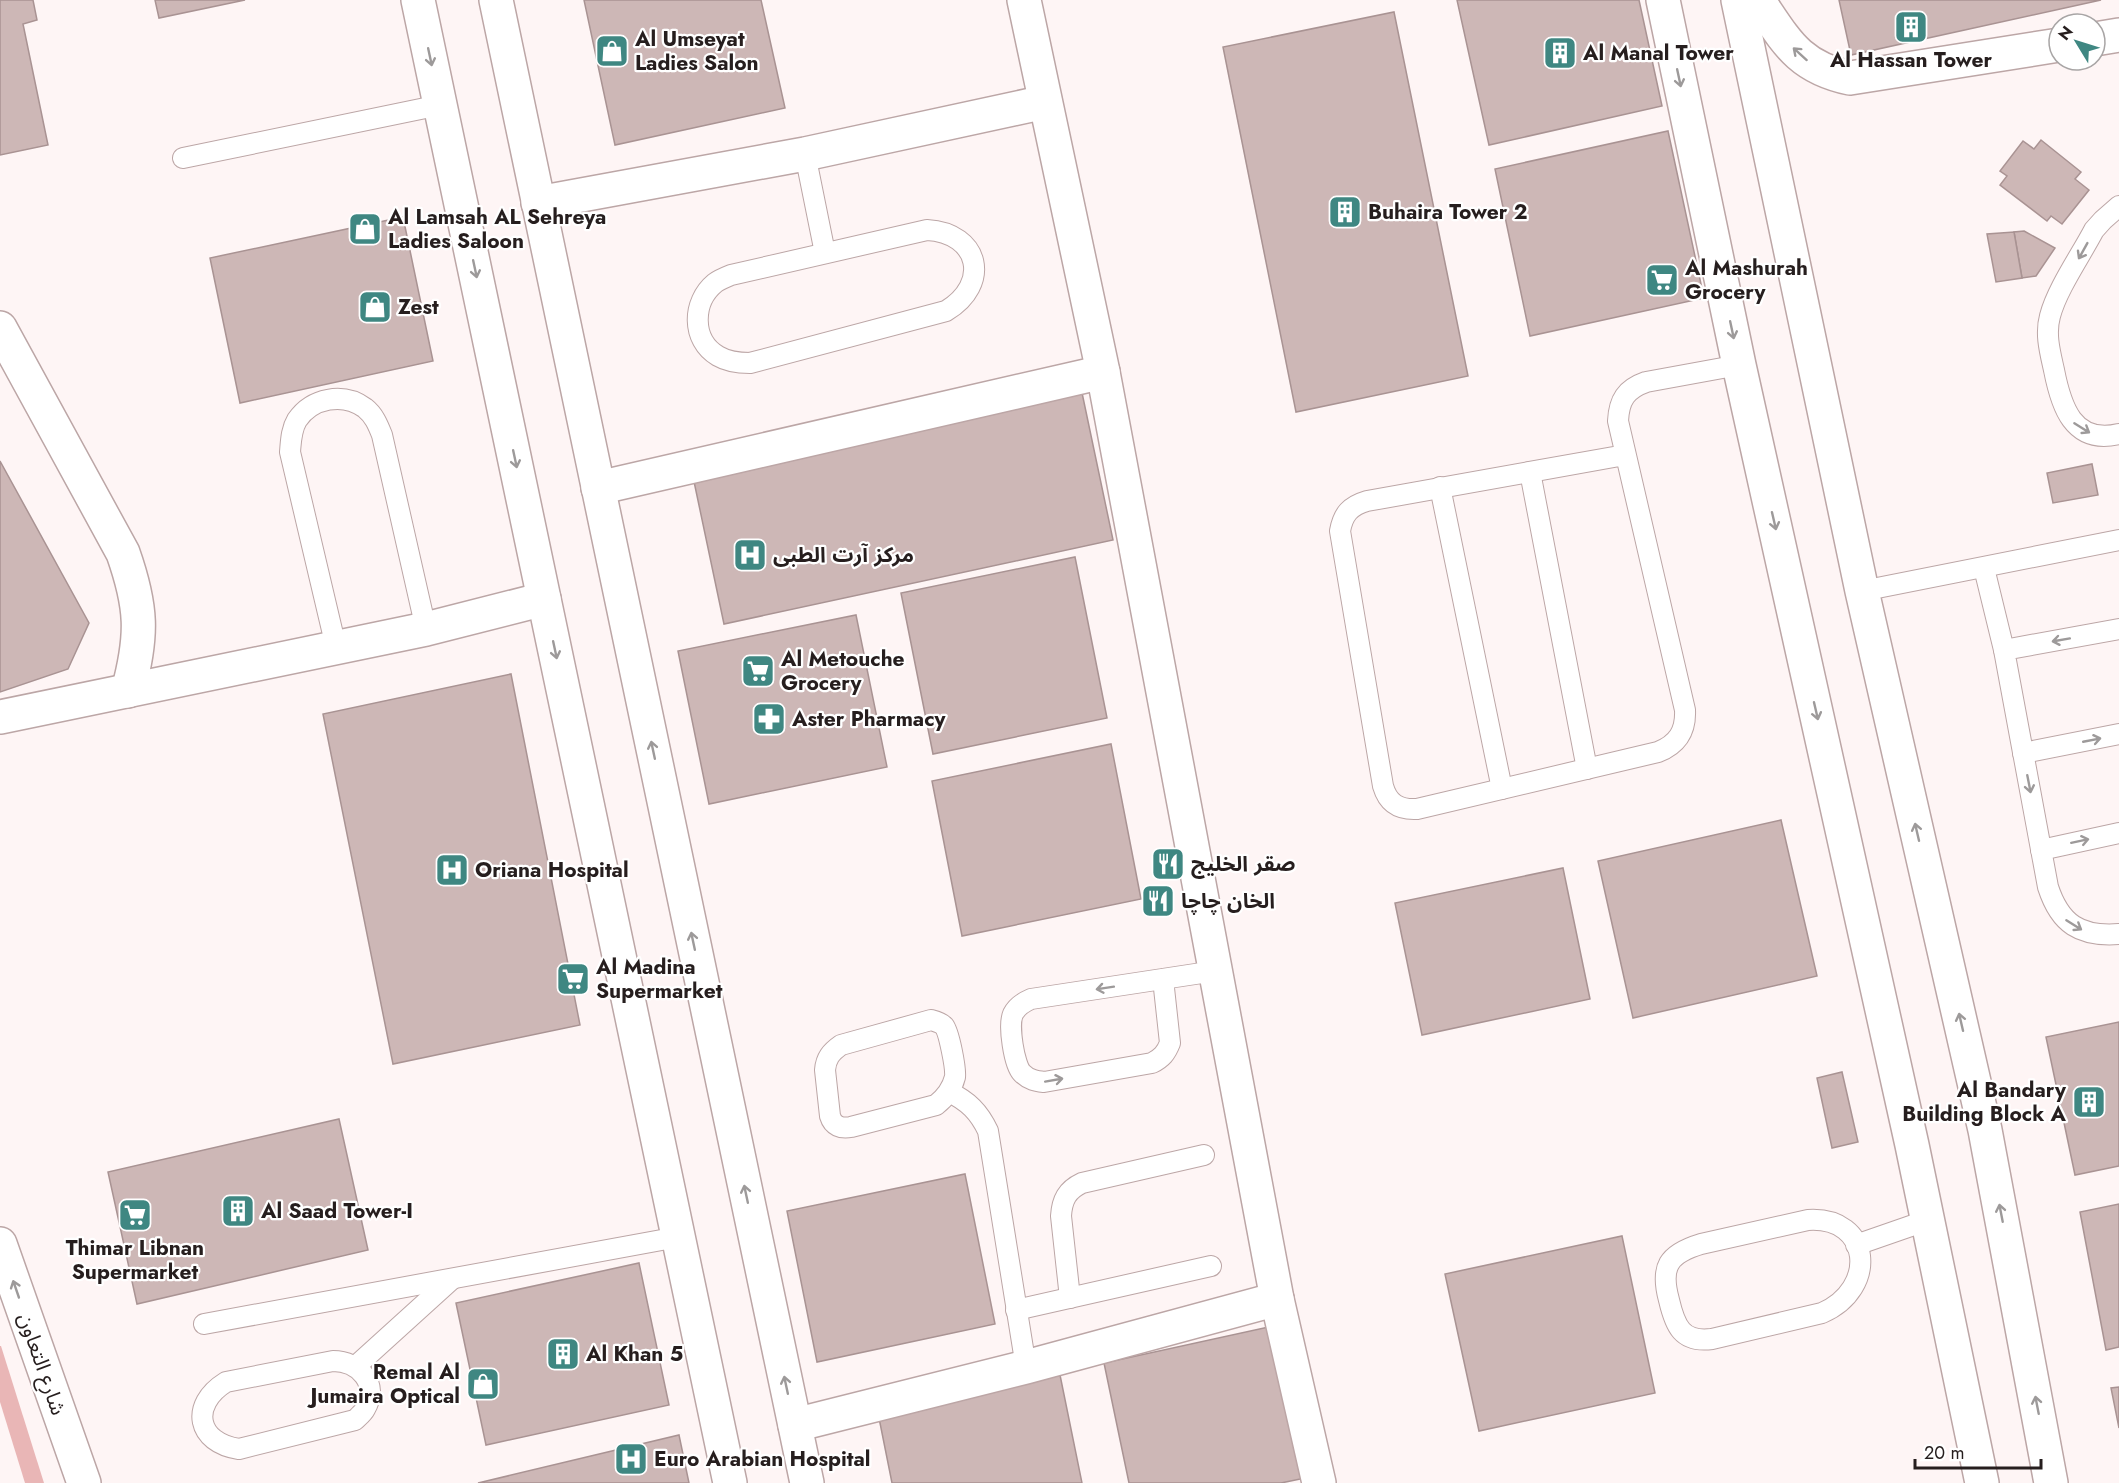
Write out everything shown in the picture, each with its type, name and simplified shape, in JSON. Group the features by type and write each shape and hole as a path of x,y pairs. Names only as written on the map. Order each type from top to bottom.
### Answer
{"street":[{"path":"418,0 729,1483"},
{"path":"496,0 807,1483"},
{"path":"1024,0 1102,372 1277,1299 1319,1483"},
{"path":"1663,0 1739,365 1928,1220 1982,1483"},
{"path":"1738,0 1862,591 1985,1130 2051,1483"},
{"path":"1758,0 1796,53 1821,70 1850,78 2047,47"},
{"path":"538,203 805,154 1045,102"},
{"path":"0,327 123,553 135,586 139,621 137,657 128,691"},
{"path":"598,488 1102,372"},
{"path":"0,717 426,629 544,599"},
{"name":"شارع التعاون","path":"0,1244 84,1483"},
{"path":"795,1425 1026,1367 1277,1299"}],"lane":[{"path":"183,158 441,105"},
{"path":"805,154 825,253"},
{"path":"2119,206 2094,230 2053,305 2047,332 2059,395 2072,421 2084,431 2098,436 2119,434"},
{"path":"927,230 942,231 957,237 967,248 974,262 974,277 969,292 959,303 946,311 750,363 733,363 717,356 705,344 698,328 698,311 704,295 716,282 731,275 825,253 927,230"},
{"path":"1625,455 1357,504 1342,520 1340,531 1383,786 1390,801 1396,806 1406,810 1502,789 1669,747 1678,740 1684,730 1686,720 1618,421 1621,400 1628,391 1646,381 1739,365"},
{"path":"336,647 290,452 291,436 297,421 307,409 321,401 336,398 352,401 366,408 376,421 382,435 426,629"},
{"path":"1530,472 1587,769"},
{"path":"1440,487 1502,789"},
{"path":"1862,591 2119,540"},
{"path":"1984,568 2004,650 2041,850 2054,905 2064,919 2080,930 2098,935 2119,934"},
{"path":"2004,650 2119,629"},
{"path":"2023,753 2119,734"},
{"path":"2041,850 2119,833"},
{"path":"1163,979 1170,1043 1167,1052 1160,1059 1152,1063 1044,1082 1029,1078 1018,1068 1011,1023 1013,1014 1024,1002 1031,999 1215,970"},
{"path":"931,1020 945,1027 948,1035 955,1076 949,1092 936,1105 851,1127 838,1127 830,1116 826,1062 834,1050 841,1046 931,1020"},
{"path":"949,1092 962,1098 974,1108 988,1131 1026,1367"},
{"path":"1070,1298 1060,1216 1062,1206 1072,1187 1204,1155"},
{"path":"1808,1220 1832,1221 1851,1235 1856,1245 1860,1265 1858,1278 1844,1300 1822,1313 1700,1341 1689,1337 1673,1319 1664,1278 1672,1260 1687,1248 1808,1220"},
{"path":"1856,1245 1928,1220"},
{"path":"204,1324 678,1237"},
{"path":"1016,1310 1211,1266"},
{"path":"356,1366 453,1278"},
{"path":"333,1361 344,1361 356,1366 366,1377 370,1393 366,1408 356,1420 239,1449 226,1447 214,1440 206,1429 202,1415 205,1401 214,1390 226,1382 333,1361"}],"shaded area":[{"path":"0,1346 44,1483 25,1483 0,1402"}],"building":[{"path":"0,0 33,0 37,20 23,24 48,145 0,155"},
{"path":"155,0 245,0 159,18"},
{"path":"584,0 761,0 785,108 615,145"},
{"name":"Al Manal Tower","path":"1457,0 1639,0 1662,106 1489,145"},
{"name":"Al Hassan Tower","path":"1839,0 2101,0 1851,55"},
{"name":"Buhaira Tower 2","path":"1394,12 1468,376 1296,412 1223,47"},
{"path":"1668,131 1704,298 1530,336 1495,169"},
{"path":"2041,140 2081,172 2075,179 2089,190 2062,224 2051,216 2047,221 2000,185 2007,176 2000,171 2023,141 2034,149"},
{"path":"403,217 433,361 240,403 210,258"},
{"path":"2024,231 2055,248 2036,276 2022,278 2014,232"},
{"path":"2014,232 2022,278 1996,282 1987,234"},
{"path":"1081,388 1113,540 724,624 692,472"},
{"path":"0,461 89,623 68,669 0,692"},
{"path":"2092,464 2098,495 2053,503 2047,473"},
{"path":"1075,557 1107,718 933,754 901,593"},
{"path":"856,615 887,767 709,804 678,651"},
{"name":"Oriana Hospital","path":"511,674 580,1025 393,1064 323,714"},
{"path":"1111,744 1141,899 962,936 932,781"},
{"path":"1781,820 1817,976 1633,1018 1598,861"},
{"path":"1563,868 1590,999 1422,1035 1395,903"},
{"name":"Al Bandary Building Block A","path":"2119,1022 2119,1166 2075,1175 2046,1037"},
{"path":"1842,1072 1858,1142 1832,1148 1817,1078"},
{"name":"Al Saad Tower-I","path":"339,1119 368,1250 137,1304 108,1172"},
{"path":"965,1174 995,1324 817,1362 787,1211"},
{"path":"2119,1204 2119,1347 2106,1350 2080,1212"},
{"path":"1622,1236 1655,1393 1479,1431 1445,1274"},
{"name":"Al Khan 5","path":"639,1263 669,1405 486,1445 456,1303"},
{"path":"1282,1324 1315,1476 1281,1483 1129,1483 1104,1363"},
{"path":"1060,1375 1082,1483 892,1483 878,1413"},
{"path":"2119,1387 2119,1428 2111,1388"},
{"name":"Euro Arabian Hospital","path":"679,1435 689,1483 478,1483"}],"place":[{"name":"Al Hassan Tower","path":"1911,27"},
{"name":"Al Umseyat Ladies Salon","path":"612,51"},
{"name":"Al Manal Tower","path":"1560,53"},
{"name":"Buhaira Tower 2","path":"1345,212"},
{"name":"Al Lamsah AL Sehreya Ladies Saloon","path":"365,229"},
{"name":"Al Mashurah Grocery","path":"1662,280"},
{"name":"Zest","path":"375,307"},
{"name":"مرکز آرت الطبی","path":"750,555"},
{"name":"Al Metouche Grocery","path":"758,671"},
{"name":"Aster Pharmacy","path":"769,719"},
{"name":"صقر الخليج","path":"1168,864"},
{"name":"Oriana Hospital","path":"452,870"},
{"name":"الخان چاچا","path":"1158,901"},
{"name":"Al Madina Supermarket","path":"573,979"},
{"name":"Al Bandary Building Block A","path":"2089,1102"},
{"name":"Al Saad Tower-I","path":"238,1211"},
{"name":"Thimar Libnan Supermarket","path":"135,1215"},
{"name":"Al Khan 5","path":"563,1354"},
{"name":"Remal Al Jumaira Optical","path":"483,1384"},
{"name":"Euro Arabian Hospital","path":"631,1459"}]}
